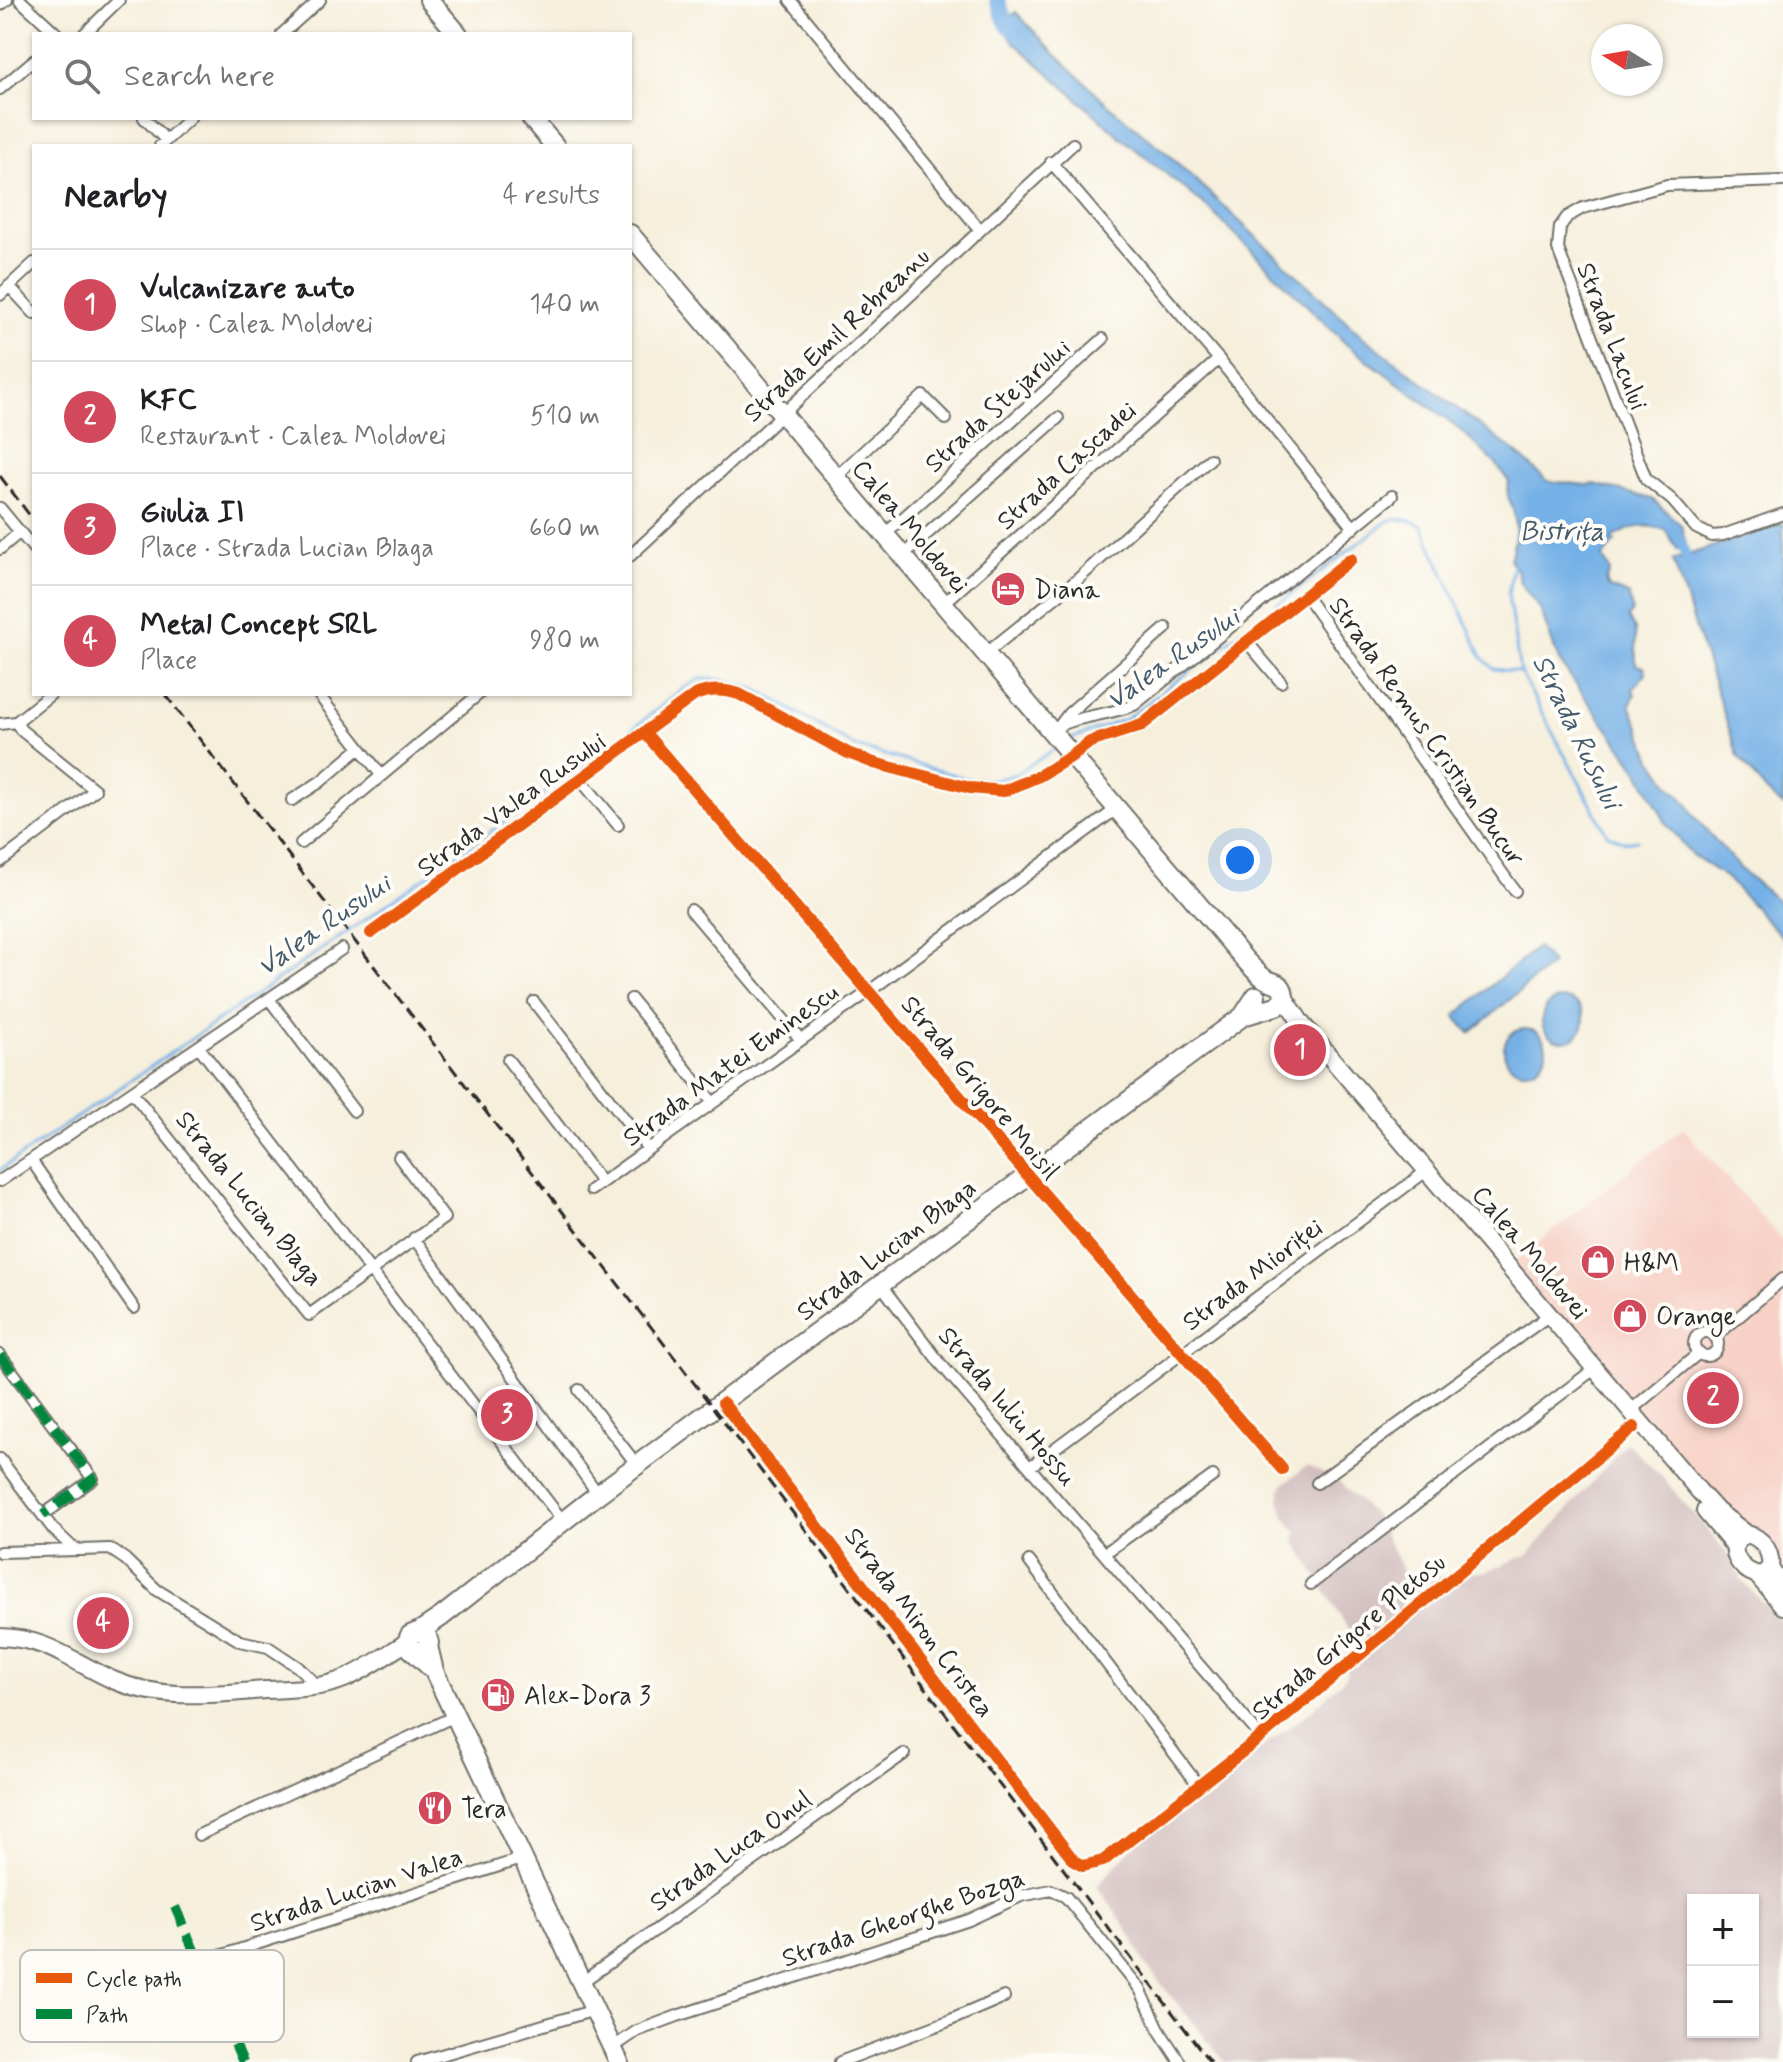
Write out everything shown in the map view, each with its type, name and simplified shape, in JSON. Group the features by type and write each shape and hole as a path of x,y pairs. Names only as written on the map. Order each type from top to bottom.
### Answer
{"highway":[{"path":"429,0 456,32"},
{"path":"533,120 553,144"},
{"name":"Calea Moldovei","path":"632,236 1246,961 1267,997"},
{"name":"Strada Lucian Blaga","path":"415,1644 441,1617 562,1520 1267,997"},
{"path":"415,1644 434,1671 615,2055"}],"main road":[{"name":"Calea Moldovei","path":"1267,997 1634,1427 1740,1540"},
{"name":"Calea Moldovei","path":"1267,997 1302,1024 1740,1540"},
{"path":"1783,1588 1764,1572 1743,1567 1740,1540 1761,1541 1768,1550 1764,1572 1783,1606"},
{"path":"0,1637 28,1638 50,1646 114,1680 164,1694 199,1695 342,1680 415,1644"}],"street":[{"path":"0,5 7,0"},
{"path":"20,0 55,32"},
{"path":"86,32 119,0"},
{"path":"284,32 320,0"},
{"path":"790,0 980,230"},
{"path":"0,89 32,62"},
{"path":"146,120 163,143 188,120"},
{"name":"Strada Emil Rebreanu","path":"632,554 1073,144"},
{"path":"1051,162 1219,359 1354,528"},
{"name":"Strada Lacului","path":"1783,181 1667,185 1583,208 1567,217 1560,227 1558,249 1646,479 1672,500 1696,528 1712,536 1783,514"},
{"path":"0,295 32,265"},
{"path":"9,286 32,311"},
{"name":"Strada Stejarului","path":"884,535 1103,339"},
{"name":"Strada Cascadei","path":"943,604 1219,359"},
{"path":"836,477 923,396 946,419"},
{"name":"Strada Cascadei","path":"902,556 1058,418"},
{"path":"985,654 1077,580 1210,459"},
{"path":"1061,740 1134,705 1392,496"},
{"path":"0,508 32,547"},
{"path":"0,549 20,532"},
{"path":"1061,740 1090,742 1142,725 1351,559"},
{"name":"Strada Remus Cristian Bucur","path":"1306,596 1515,891"},
{"path":"1061,740 1069,713 1166,628"},
{"path":"1248,643 1281,682"},
{"name":"Strada Valea Rusului","path":"371,933 695,695 707,691 729,690 848,753 910,774 970,788 1004,791 1039,776 1061,740"},
{"path":"0,724 16,722 48,696"},
{"path":"320,696 381,775"},
{"path":"301,843 474,696"},
{"path":"0,862 95,790 21,730 16,722"},
{"name":"Strada Grigore Moisil","path":"645,733 871,990 1027,1177 1282,1469"},
{"path":"292,800 320,782 360,748"},
{"path":"581,780 618,825"},
{"name":"Strada Matei Eminescu","path":"591,1190 871,990 1115,810"},
{"path":"691,910 801,1040"},
{"path":"0,1181 342,949"},
{"path":"269,999 354,1111"},
{"path":"631,999 713,1103"},
{"path":"534,1002 648,1149"},
{"name":"Strada Lucian Blaga","path":"199,1047 562,1520"},
{"path":"508,1060 601,1182"},
{"name":"Strada Lucian Blaga","path":"132,1092 309,1315 444,1218 399,1157"},
{"path":"31,1160 134,1308"},
{"name":"Strada Mioriței","path":"1031,1466 1421,1175"},
{"path":"414,1238 598,1494"},
{"path":"1715,1337 1783,1279"},
{"name":"Strada Iuliu Hossu","path":"881,1285 940,1363 1261,1737"},
{"path":"1317,1483 1544,1319"},
{"path":"1706,1332 1715,1337 1717,1344 1714,1351 1708,1355 1699,1353 1694,1345 1698,1335 1706,1332"},
{"path":"1631,1410 1699,1353"},
{"path":"0,1355 93,1479 43,1515"},
{"path":"1311,1584 1589,1373"},
{"path":"579,1390 637,1465"},
{"name":"Strada Miron Cristea","path":"723,1403 1074,1861 1083,1866"},
{"name":"Strada Grigore Pletosu","path":"1083,1866 1103,1861 1261,1737 1634,1427"},
{"path":"0,1459 53,1529 72,1547 80,1550"},
{"path":"1105,1553 1213,1476"},
{"path":"0,1552 110,1549 157,1590 240,1641 268,1647 298,1667 317,1685"},
{"path":"1029,1561 1199,1786"},
{"path":"199,1835 455,1716"},
{"name":"Strada Luca Onul","path":"582,1982 904,1754"},
{"name":"Strada Lucian Valea","path":"238,1950 524,1858"},
{"name":"Strada Gheorghe Bozga","path":"615,2055 637,2031 969,1920 1021,1896 1051,1890 1066,1897 1140,1989 1161,2033 1180,2062"},
{"path":"840,2062 1004,1997"},
{"path":"417,2062 595,2010"}],"shaded area":[{"path":"1683,1128 1783,1241 1783,1583 1509,1266"},
{"path":"1627,1443 1662,1477 1731,1558 1742,1581 1783,1623 1783,2062 1225,2062 1144,1963 1133,1938 1097,1886 1130,1850 1169,1816 1309,1713 1345,1678 1355,1641 1295,1540 1297,1533 1279,1500 1282,1485 1307,1466 1336,1479 1375,1516 1404,1573 1434,1578 1487,1571 1528,1555"}],"water":[{"name":"Bistrița","path":"1016,12 1112,108 1170,156 1363,337 1518,454 1547,481 1595,484 1652,499 1681,525 1686,544 1677,549 1665,530 1638,527 1613,538 1615,542 1603,557 1610,571 1606,581 1609,588 1629,595 1632,611 1628,618 1635,629 1636,665 1644,667 1646,673 1633,689 1635,695 1630,705 1652,759 1671,787 1739,867 1783,906 1783,938 1727,878 1692,855 1666,823 1639,772 1559,661 1540,609 1520,583 1510,560 1515,519 1508,495 1509,482 1496,464 1460,429 1347,345 1206,206 1118,135 1015,43 1002,26"},
{"path":"1783,523 1783,806 1767,792 1738,756 1673,560"},
{"path":"1537,947 1552,964 1470,1033 1455,1016"},
{"path":"1563,999 1578,1005 1584,1020 1578,1035 1563,1041 1548,1035 1542,1020 1548,1005"},
{"path":"1525,1029 1540,1035 1546,1050 1540,1065 1525,1071 1510,1065 1504,1050 1510,1035"}],"waterway":[{"name":"Bistrița","path":"997,0 1007,24 1019,35"},
{"name":"Valea Rusului","path":"1068,740 1126,719 1389,520 1406,520 1422,526 1482,657 1494,669 1520,672"},
{"path":"1678,535 1686,556"},
{"name":"Strada Rusului","path":"1516,562 1508,595 1520,672 1607,834 1625,842 1637,840"},
{"name":"Valea Rusului","path":"0,1170 604,752 684,688 700,679 724,680 758,690 854,746 968,779 994,780 1016,774 1055,749"}],"railway":[{"path":"0,476 32,518"},
{"path":"167,696 1210,2062"}],"marked path":[{"path":"0,1355 93,1479 43,1515"},
{"path":"175,1907 194,1950"},
{"path":"234,2042 243,2062"}],"cycle path":[{"path":"371,933 695,695 717,690 739,694 848,753 874,763 970,788 1004,791 1039,776 1090,742 1142,725 1351,559"},
{"path":"645,733 1282,1469"},
{"path":"723,1403 1074,1861 1083,1866 1103,1861 1261,1737 1634,1427"}],"place":[{"name":"Diana","path":"1008,589"},
{"name":"Vulcanizare auto","path":"1300,1050"},
{"name":"H&M","path":"1598,1262"},
{"name":"Orange","path":"1630,1316"},
{"name":"KFC","path":"1713,1398"},
{"name":"Giulia II","path":"507,1415"},
{"name":"Metal Concept SRL","path":"103,1623"},
{"name":"Alex-Dora 3","path":"498,1695"},
{"name":"Tera","path":"435,1808"}]}
